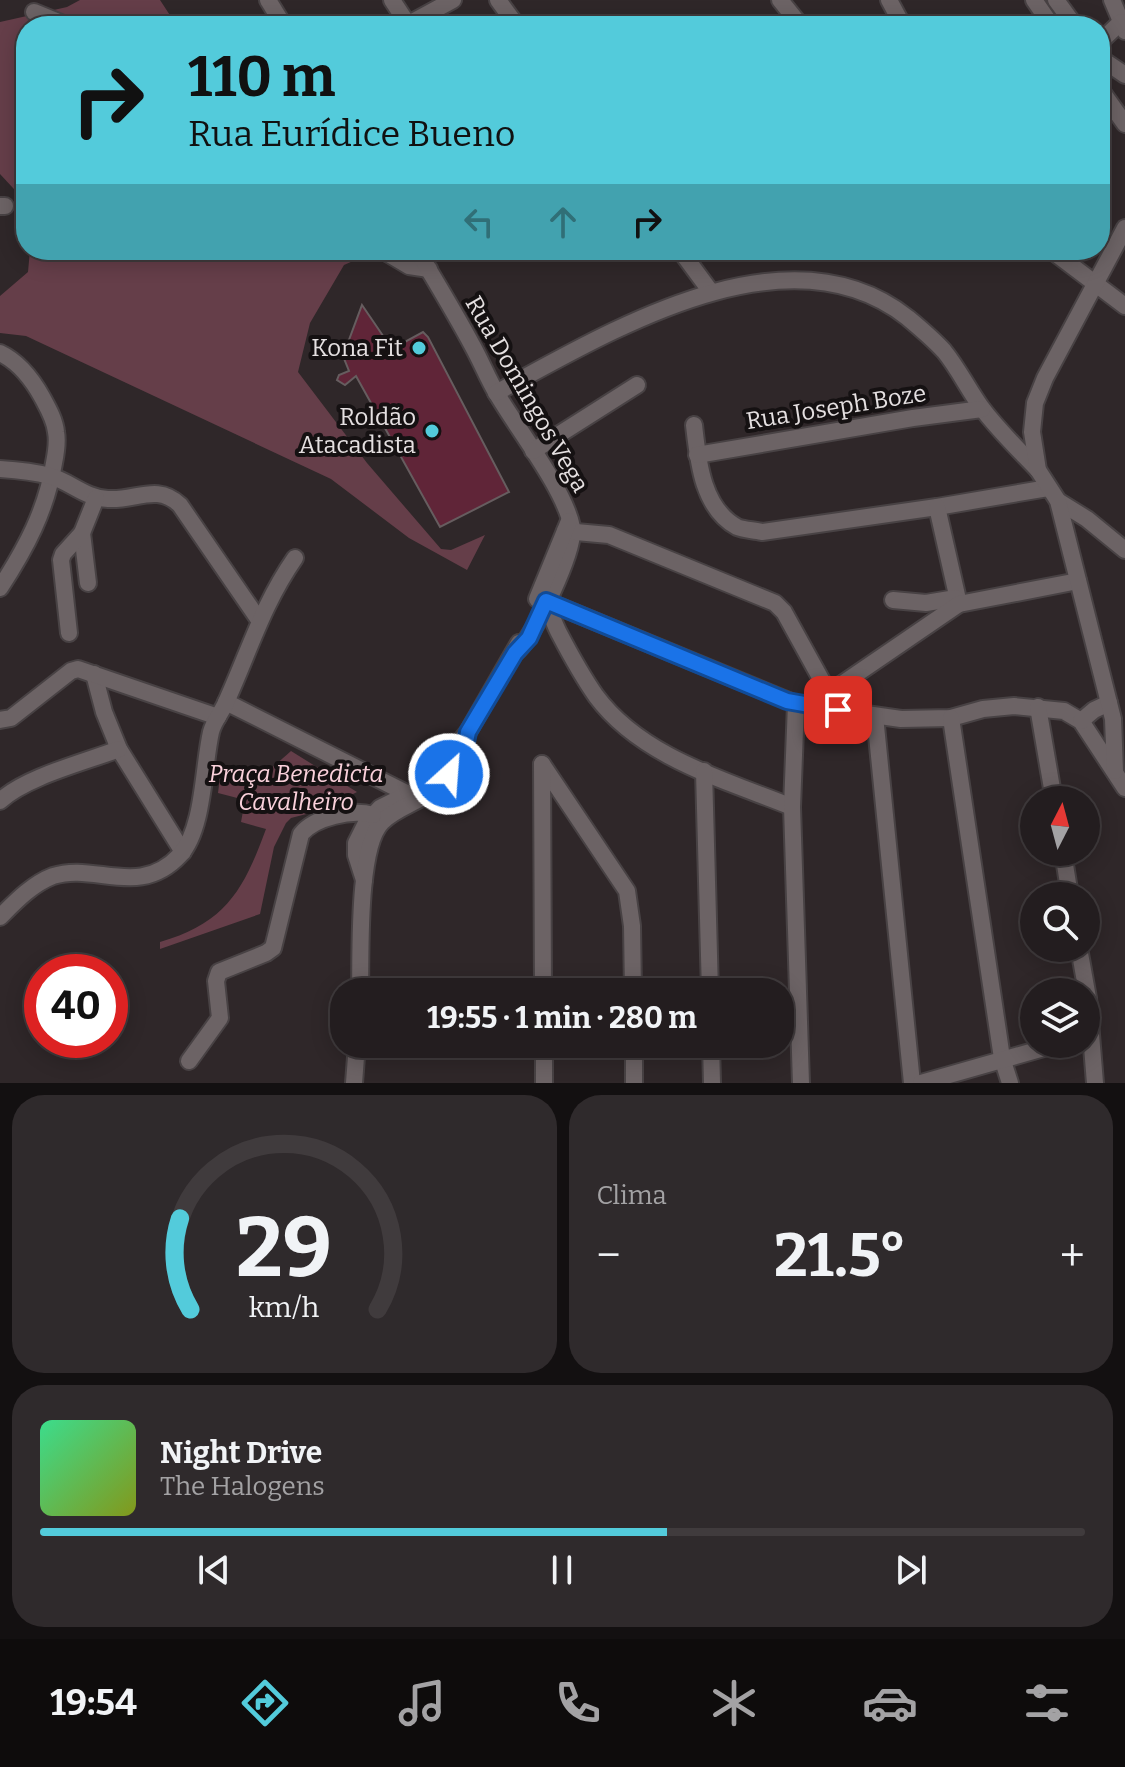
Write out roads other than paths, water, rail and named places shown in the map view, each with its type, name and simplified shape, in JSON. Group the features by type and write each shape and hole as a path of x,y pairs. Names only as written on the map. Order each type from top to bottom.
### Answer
{"street":[{"path":"425,16 453,0"},
{"path":"780,0 793,16"},
{"path":"1112,0 1123,26"},
{"path":"34,12 44,16"},
{"path":"1110,102 1125,124"},
{"path":"1110,256 1125,228"},
{"path":"399,260 409,266 429,269"},
{"name":"Rua Domingos Vega","path":"423,260 496,393 563,502 569,527"},
{"path":"687,260 711,292"},
{"path":"1064,260 1125,306"},
{"path":"1038,470 1032,432 1035,403 1045,378 1108,260"},
{"path":"496,393 596,339 711,292 759,282 798,281 839,285 883,301 909,319 944,351 982,409 1038,470 1053,494 1113,719 1121,777"},
{"path":"0,353 22,368 50,412 56,432 52,477 43,512 27,547 0,588"},
{"path":"533,451 637,385"},
{"name":"Rua Joseph Boze","path":"697,455 982,409"},
{"path":"694,425 697,455 706,490 723,516 739,528 762,532 1053,494 1125,550"},
{"path":"0,469 52,477 96,498 126,498 153,493 171,497 180,505 259,620"},
{"path":"69,633 61,560 66,549 82,533 96,498"},
{"path":"937,507 958,601"},
{"path":"360,978 364,880 372,841 381,823 422,787 468,732 515,653 569,527"},
{"path":"515,653 529,638 569,550 569,527"},
{"path":"569,527 609,535 775,603 784,612 838,710"},
{"path":"82,533 88,583"},
{"path":"0,917 16,901 53,876 146,875 171,864 183,852 191,835 211,733 259,620 275,587 295,558"},
{"path":"546,575 543,596 558,630 598,699 643,740 704,771 792,807"},
{"path":"893,600 926,603 958,601 1078,581"},
{"path":"546,601 792,702 901,719 951,718 999,708 1038,707 1064,711 1081,721 1121,777"},
{"path":"792,702 811,702 828,695 958,601"},
{"path":"0,720 11,718 71,671 78,669 222,710 329,752 413,796"},
{"path":"94,674 104,712 119,749 183,852"},
{"path":"792,702 792,807 801,1083"},
{"path":"1081,721 1109,703"},
{"path":"1038,707 1052,786"},
{"path":"875,716 912,1083"},
{"path":"951,718 1002,1058 1010,1083"},
{"path":"0,801 11,791 28,783 119,749"},
{"path":"543,978 542,764 627,891 632,926 633,978"},
{"path":"704,771 710,978"},
{"path":"364,880 356,855 360,832 373,815 413,796"},
{"path":"189,1061 220,1018 216,981 219,972 266,953 275,944 301,834 307,828 335,816 365,812 373,815"},
{"path":"921,1083 1020,1054"},
{"path":"354,1083 356,1058"},
{"path":"544,1058 544,1083"},
{"path":"634,1058 634,1083"},
{"path":"711,1058 712,1083"},
{"path":"1091,1058 1095,1083"}],"place":[{"name":"Kona Fit","path":"419,348"},
{"name":"Roldão Atacadista","path":"432,431"}],"park label":[{"name":"Praça Benedicta Cavalheiro","path":"296,788"}]}
